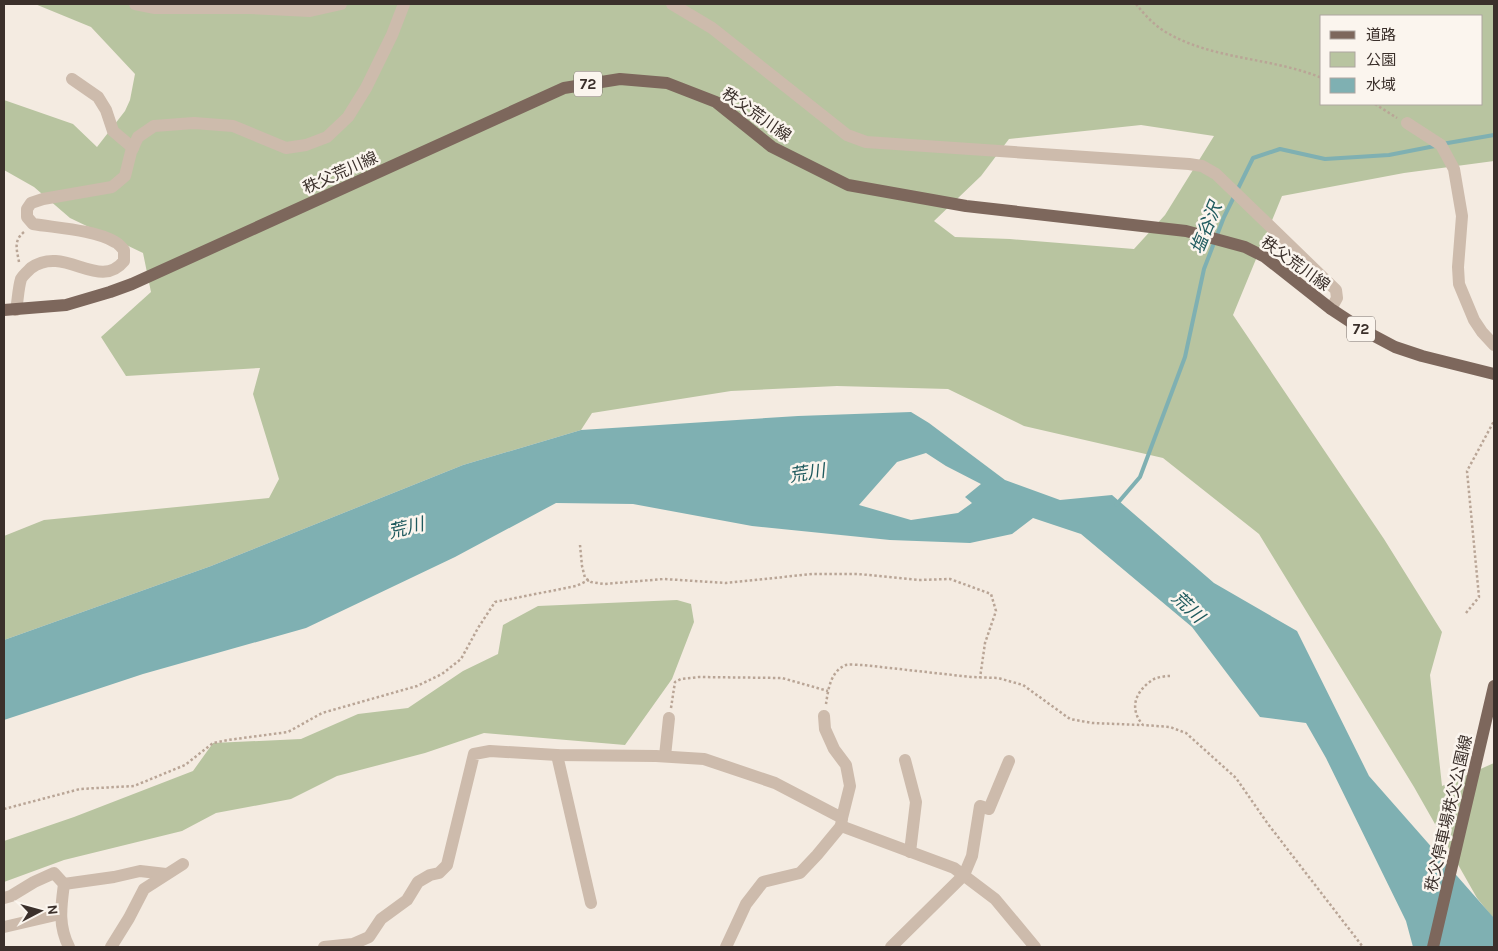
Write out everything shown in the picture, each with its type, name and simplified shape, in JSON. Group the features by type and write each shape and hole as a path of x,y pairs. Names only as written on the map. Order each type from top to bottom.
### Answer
{"main road":[{"name":"秩父荒川線","path":"10,310 66,305 132,284 564,88 620,79 667,82 716,102 772,147 848,185 966,206 1186,230 1245,247 1264,257 1331,309 1363,330 1395,347 1422,356 1494,374"},
{"name":"秩父停車場秩父公園線","path":"1433,947 1494,686"}],"street":[{"path":"135,4 155,8 251,8 310,11 341,4"},
{"path":"10,310 21,278 39,263 51,260 69,263 84,269 105,272 113,271 124,261 124,250 116,242 98,235 76,230 33,224 27,217 27,209 31,203 43,199 112,187 125,176 138,137 154,126 194,124 233,126 286,148 306,145 327,138 348,117 366,88 392,35 404,4"},
{"path":"672,4 712,28 847,135 866,142 1202,166 1216,174 1336,290 1337,298 1331,309"},
{"path":"72,79 98,98 106,110 113,131 133,148"},
{"path":"1407,123 1440,145 1454,168 1462,216 1458,284 1474,320 1482,332 1494,344"},
{"path":"726,947 746,904 763,882 800,872 817,855 842,822 850,786 846,765 834,750 825,729 824,716"},
{"path":"665,756 669,718"},
{"path":"324,947 353,944 369,937 381,919 407,900 418,882 430,875 439,873 447,865 474,754 490,751 557,755 665,756 704,759 775,783 842,822 910,852 954,868 995,898 1035,947"},
{"path":"557,755 590,903"},
{"path":"905,760 916,802 910,852"},
{"path":"891,947 964,875 972,856 980,806 990,809 1009,761"},
{"path":"111,947 144,889 183,864"},
{"path":"64,884 140,872 166,874"},
{"path":"4,898 54,873 64,884 60,914 66,945"},
{"path":"4,927 60,914"}],"path":[{"path":"1136,4 1163,30 1194,45 1270,63 1320,77"},
{"path":"1377,105 1407,123"},
{"path":"21,278 16,243 20,236 33,224"},
{"path":"1466,613 1479,597 1467,471 1494,421"},
{"path":"580,545 585,578 592,582 604,584 664,580 726,583 812,574 858,574 919,580 950,579 991,594 996,611 985,643 980,678"},
{"path":"4,809 80,789 134,786 186,765 213,743 288,732 322,713 416,686 442,674 461,659 495,602 576,586 589,580"},
{"path":"824,716 829,686 836,673 846,665 863,665 980,678 998,678 1023,685 1070,719 1092,723 1170,727 1186,733 1236,778 1268,824 1363,947"},
{"path":"1143,725 1136,717 1134,701 1142,688 1156,678 1170,676"},
{"path":"669,718 676,682 681,679 699,677 782,678 828,691"}],"green space":[{"path":"35,4 1494,4 1494,161 1404,173 1282,196 1233,315 1384,539 1442,632 1430,675 1442,786 1494,763 1494,919 1477,898 1414,787 1259,534 1163,458 1024,426 948,389 837,386 731,391 592,413 581,430 463,465 211,566 4,640 4,536 44,520 269,498 279,479 253,394 260,368 126,376 101,337 151,292 143,253 70,218 34,187 4,170 4,100 73,124 97,147 125,111 130,100 135,74 91,27","holes":["1141,125 1214,136 1165,215 1134,249 1010,239 955,237 934,221 981,176 1009,139"]},
{"path":"677,600 691,604 694,622 672,679 625,745 484,733 425,753 337,776 291,799 216,813 182,831 64,860 4,882 4,841 74,817 193,771 213,743 301,739 358,714 408,708 463,671 498,654 503,625 538,606"}],"water":[{"name":"荒川","path":"911,412 929,423 1005,480 1060,500 1112,495 1214,583 1297,631 1369,776 1494,918 1494,947 1413,947 1406,921 1326,758 1306,723 1260,717 1192,627 1081,534 1033,518 1012,534 970,543 890,540 752,526 633,504 556,503 455,557 306,628 143,674 4,720 4,640 211,566 463,465 581,430 798,416","holes":["926,453 946,466 981,484 965,497 972,503 958,513 911,520 859,505 897,462"]}],"waterway":[{"name":"塩谷沢","path":"1442,144 1494,135"},
{"name":"塩谷沢","path":"1116,505 1140,477 1185,357 1204,269 1224,217 1253,158 1280,149 1325,159 1389,155 1435,146"}]}
